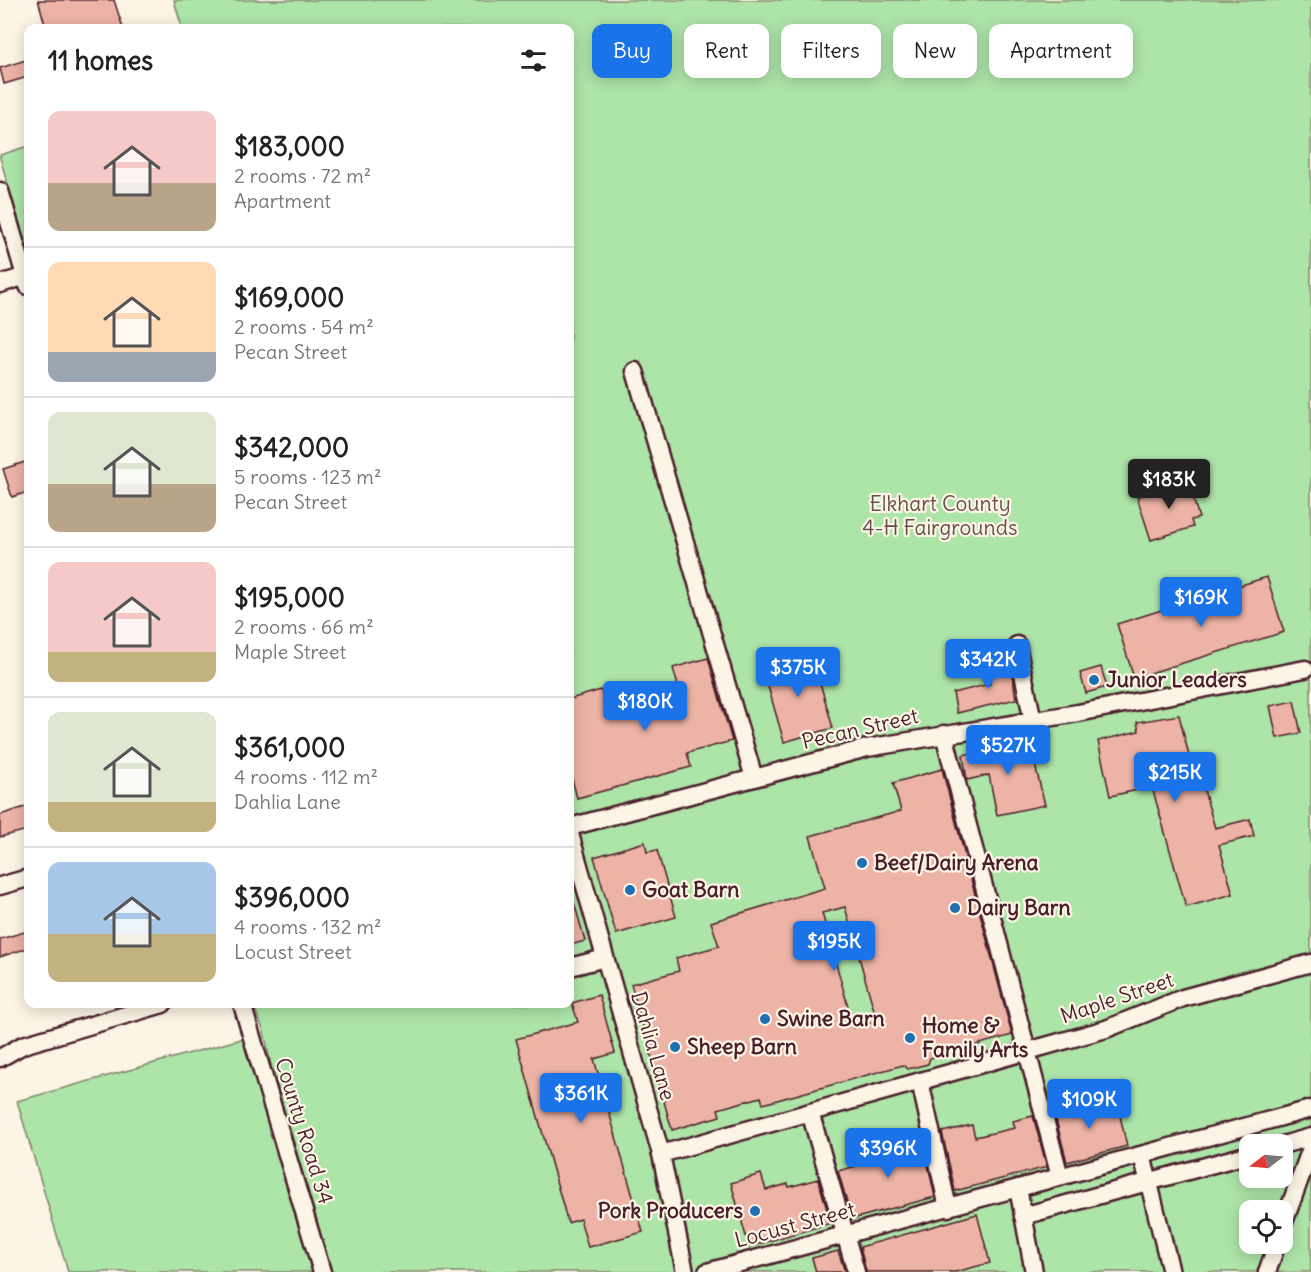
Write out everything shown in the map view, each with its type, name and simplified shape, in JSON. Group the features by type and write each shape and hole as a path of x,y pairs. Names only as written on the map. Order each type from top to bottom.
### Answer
{"street":[{"path":"0,191 24,271"},
{"path":"0,284 24,281"},
{"path":"635,371 754,778"},
{"path":"1017,645 1033,721"},
{"name":"Pecan Street","path":"574,826 867,748 1033,721 1305,669"},
{"path":"944,734 1060,1177"},
{"name":"Dahlia Lane","path":"574,848 661,1154 685,1272"},
{"path":"0,886 24,879"},
{"path":"574,966 605,958"},
{"name":"Maple Street","path":"661,1154 1121,1024 1183,998 1311,963"},
{"path":"0,1058 23,1045 149,1008"},
{"name":"County Road 34","path":"243,1008 322,1272"},
{"path":"920,1081 948,1208"},
{"name":"Locust Street","path":"707,1272 1311,1109"},
{"path":"810,1112 856,1272"},
{"path":"1293,1142 1311,1137"},
{"path":"1292,1200 1311,1148"},
{"path":"1142,1155 1171,1272"},
{"path":"1023,1216 1239,1157"},
{"path":"1018,1188 1034,1272"},
{"path":"1267,1272 1273,1254"}],"green space":[{"name":"Elkhart County 4-H Fairgrounds","path":"174,0 1311,0 1311,1272 332,1272 271,1065 264,1032 255,1008 574,1008 574,24 181,24"},
{"path":"24,147 24,238 0,158 0,155"},
{"path":"245,1038 246,1049 314,1272 68,1272 17,1101"}],"building":[{"path":"38,0 114,0 122,24 45,24"},
{"path":"24,61 24,78 4,84 0,68"},
{"path":"24,462 24,493 12,497 3,469"},
{"path":"1188,481 1199,518 1191,520 1193,527 1151,540 1137,497"},
{"path":"1267,577 1284,632 1134,678 1117,624"},
{"path":"812,655 833,728 784,742 763,669"},
{"path":"708,658 732,741 687,753 691,767 577,798 574,786 574,698 601,690 606,707 678,686 673,668"},
{"path":"1007,660 1010,674 1012,673 1016,699 957,713 953,693 990,684 986,665"},
{"name":"Junior Leaders","path":"1101,667 1107,687 1086,693 1080,673"},
{"path":"1294,701 1301,733 1277,738 1270,706"},
{"path":"1179,715 1190,760 1195,759 1215,828 1250,819 1254,836 1219,845 1233,894 1186,907 1152,787 1110,796 1098,741 1139,731 1137,722"},
{"path":"1029,740 1045,805 997,815 989,775 967,780 963,755"},
{"path":"942,769 1012,1035 930,1058 928,1064 908,1069 903,1065 763,1104 761,1097 718,1109 720,1116 672,1130 631,984 679,971 676,958 719,946 711,922 825,888 810,836 901,811 893,783","holes":["845,907 877,1021 854,1028 822,913"]},
{"path":"24,807 24,831 0,837 0,815"},
{"name":"Goat Barn","path":"645,842 647,852 657,850 676,917 616,934 594,857"},
{"path":"574,902 585,941 574,944"},
{"path":"24,932 24,949 0,957 0,939"},
{"path":"599,995 615,1053 594,1059 643,1232 588,1247 580,1219 568,1223 516,1039 578,1022 574,1002"},
{"path":"1073,1103 1075,1109 1097,1103 1099,1108 1117,1103 1127,1146 1067,1162 1053,1108"},
{"path":"1033,1116 1047,1167 955,1191 942,1132 972,1125 975,1137 1015,1128 1013,1121"},
{"path":"922,1137 935,1197 852,1219 838,1171 867,1163 864,1152"},
{"path":"761,1174 766,1190 788,1184 789,1187 818,1179 831,1223 749,1247 731,1183"},
{"path":"977,1214 990,1263 955,1272 866,1272 860,1247"},
{"path":"838,1251 845,1272 816,1272 812,1258"}],"place":[{"name":"Junior Leaders","path":"1094,680"},
{"name":"Beef/Dairy Arena","path":"862,863"},
{"name":"Goat Barn","path":"630,890"},
{"name":"Dairy Barn","path":"955,908"},
{"name":"Swine Barn","path":"765,1019"},
{"name":"Home & Family Arts","path":"910,1038"},
{"name":"Sheep Barn","path":"675,1047"},
{"name":"Pork Producers","path":"755,1211"}]}
